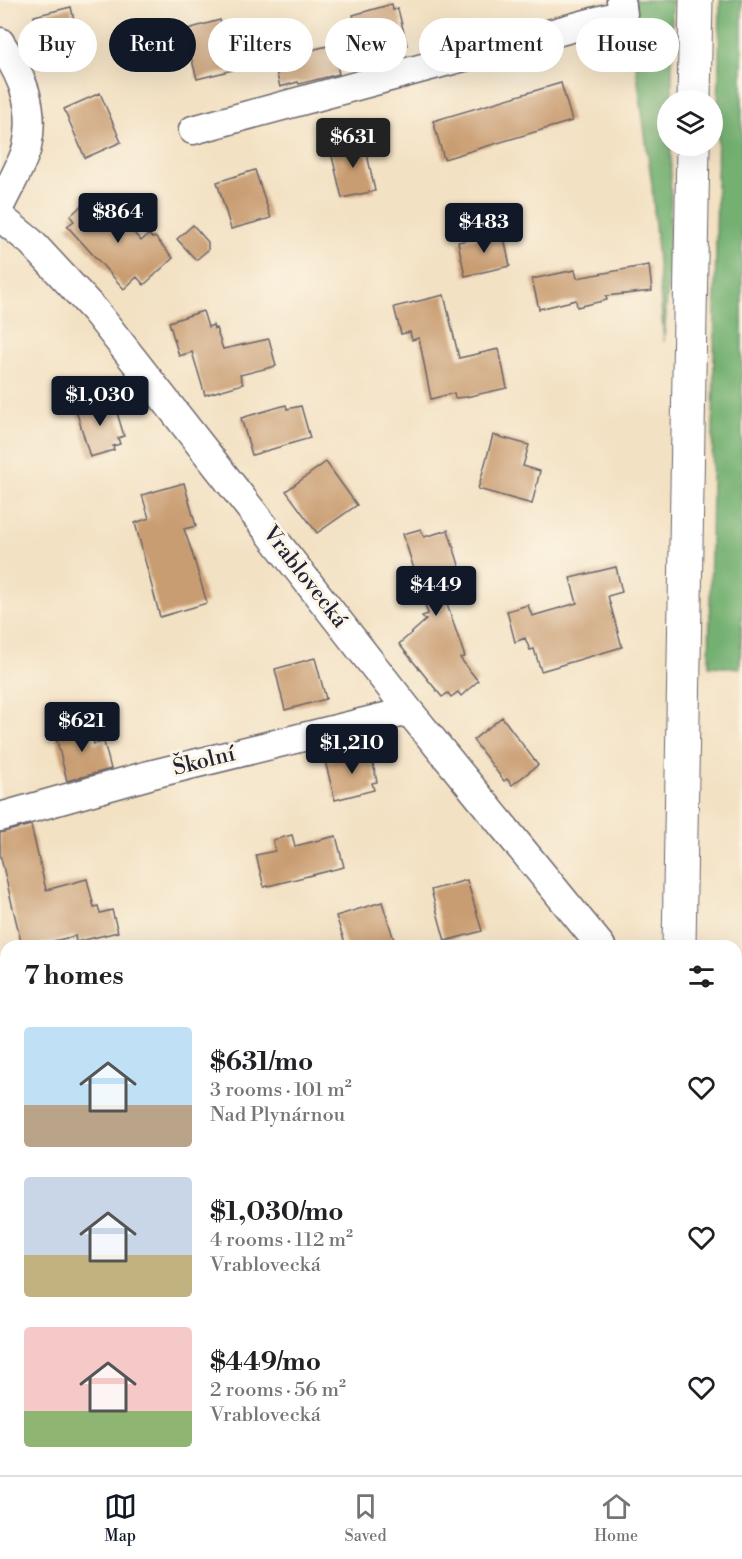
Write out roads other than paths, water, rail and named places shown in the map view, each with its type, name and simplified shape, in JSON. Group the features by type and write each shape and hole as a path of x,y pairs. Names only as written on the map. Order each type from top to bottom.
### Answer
{"main road":[{"path":"694,90 696,0"},
{"path":"679,940 693,156"}],"street":[{"path":"193,130 622,7"},
{"path":"0,42 25,86 30,112 27,148 0,206"},
{"name":"Vrablovecká","path":"0,217 31,242 96,312 409,711 596,940"},
{"name":"Školní","path":"0,817 149,775 409,711"}]}
